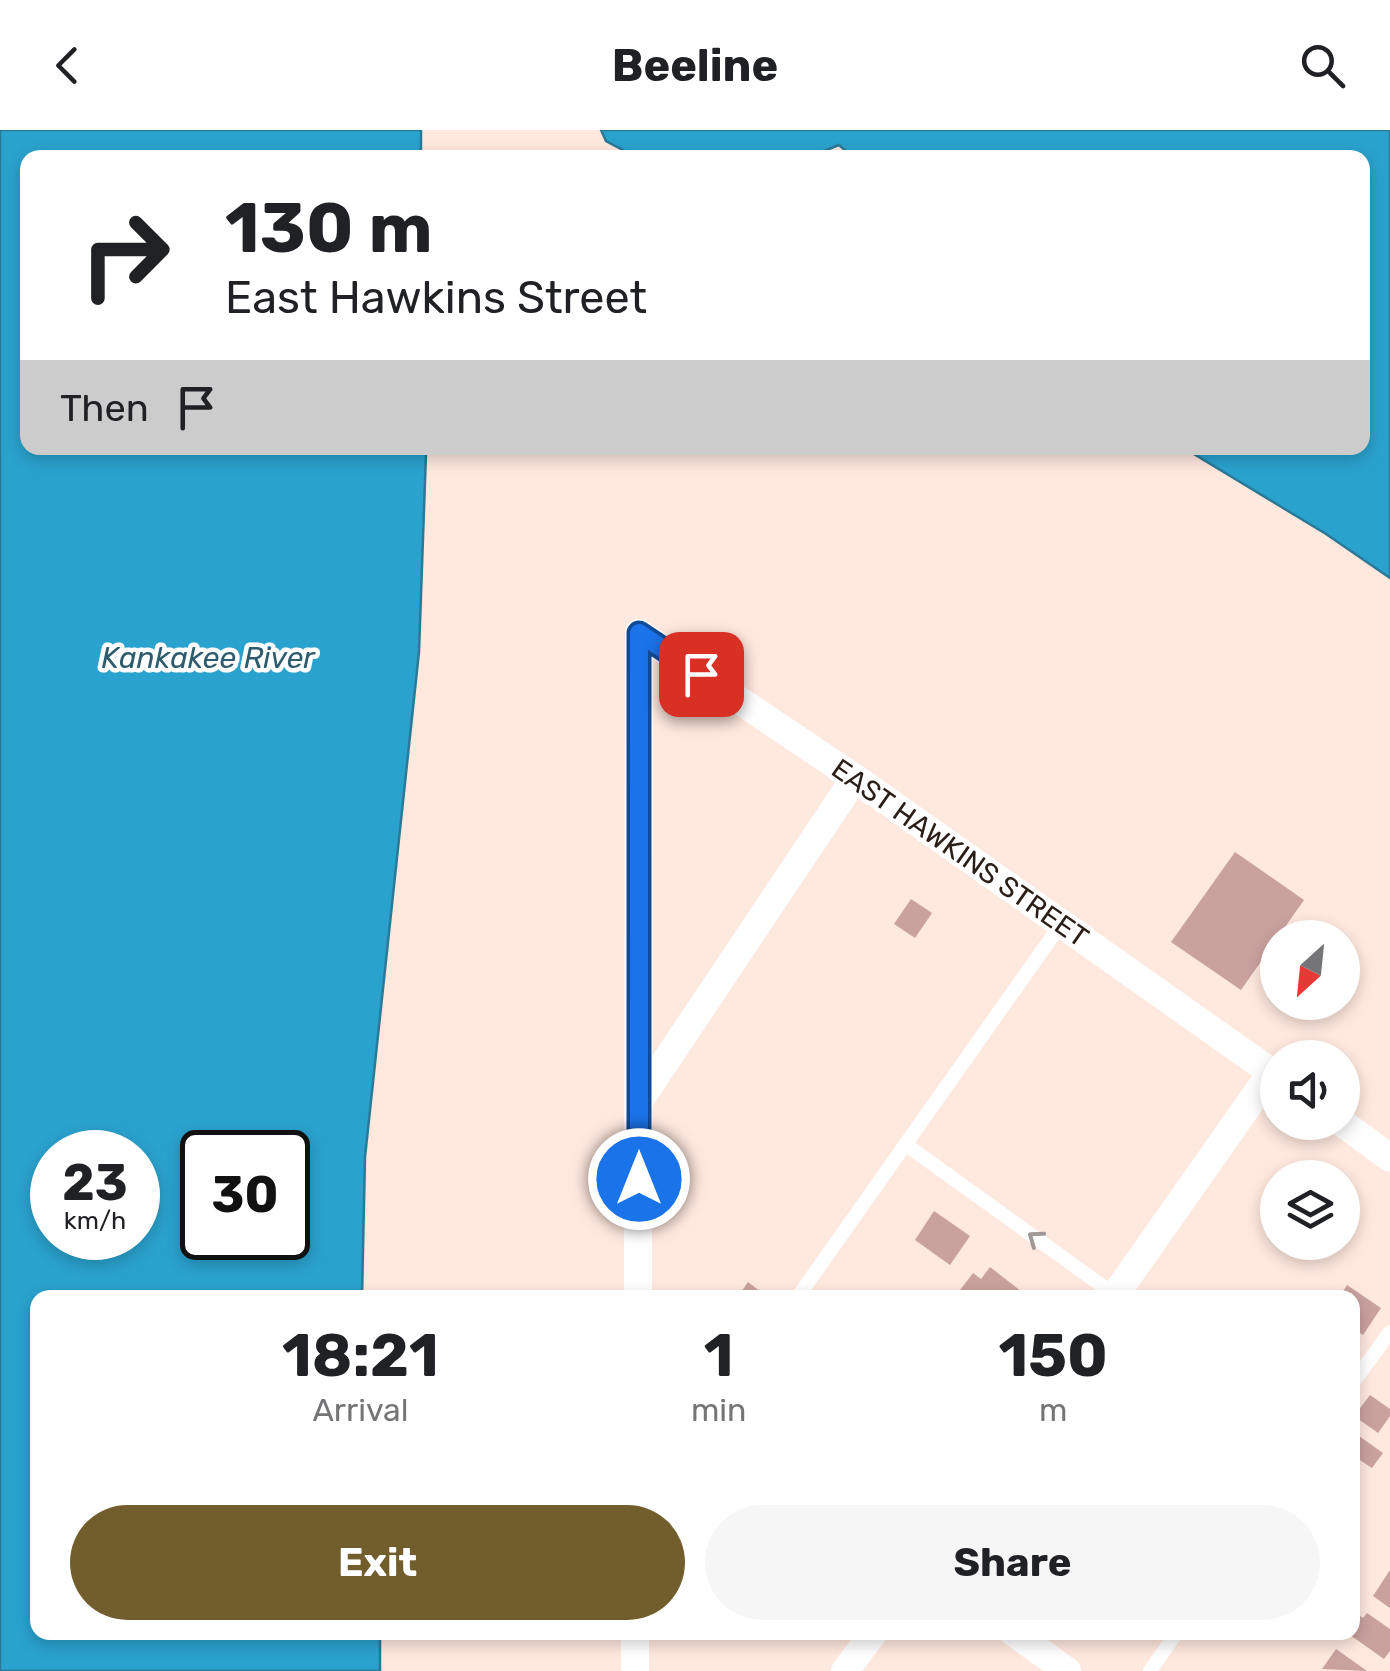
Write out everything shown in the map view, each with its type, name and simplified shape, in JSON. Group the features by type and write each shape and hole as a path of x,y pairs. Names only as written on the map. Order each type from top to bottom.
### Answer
{"street":[{"name":"EAST HAWKINS STREET","path":"639,1100 639,633 855,778 1260,1065"},
{"path":"638,1290 639,1100 855,778"},
{"path":"1118,1290 1260,1094"},
{"path":"1360,1136 1390,1158"},
{"path":"635,1671 636,1640"},
{"path":"846,1671 868,1640"},
{"path":"1024,1640 1067,1671"}],"lane":[{"path":"803,1290 1061,924"},
{"path":"905,1144 1106,1290"},
{"path":"1360,1373 1390,1332"},
{"path":"1150,1671 1171,1640"}],"water":[{"name":"Kankakee River","path":"0,130 421,130 421,150 20,150 20,455 426,455 419,652 365,1157 362,1290 30,1290 30,1640 380,1640 380,1671 0,1671"},
{"path":"601,130 1390,130 1390,578 1196,455 1370,455 1370,150 845,150 839,145 826,150 623,150 606,141"}],"building":[{"path":"1235,852 1304,900 1290,920 1260,920 1260,963 1241,990 1171,942"},
{"path":"911,899 932,913 915,938 894,924"},
{"path":"934,1211 970,1236 950,1265 915,1240"},
{"path":"990,1267 1020,1290 960,1290 973,1273 981,1279"},
{"path":"748,1282 758,1290 742,1290"},
{"path":"1360,1294 1381,1308 1363,1335 1360,1333"},
{"path":"1370,1395 1390,1409 1390,1416 1378,1433 1360,1420 1360,1408"},
{"path":"1360,1437 1383,1453 1372,1468 1360,1460"},
{"path":"1390,1570 1390,1608 1373,1596"},
{"path":"1367,1613 1390,1629 1390,1651 1384,1659 1357,1640 1360,1616 1363,1618"},
{"path":"1336,1649 1367,1671 1322,1669"}],"route":[{"path":"639,1179 639,633 701,674"}]}
